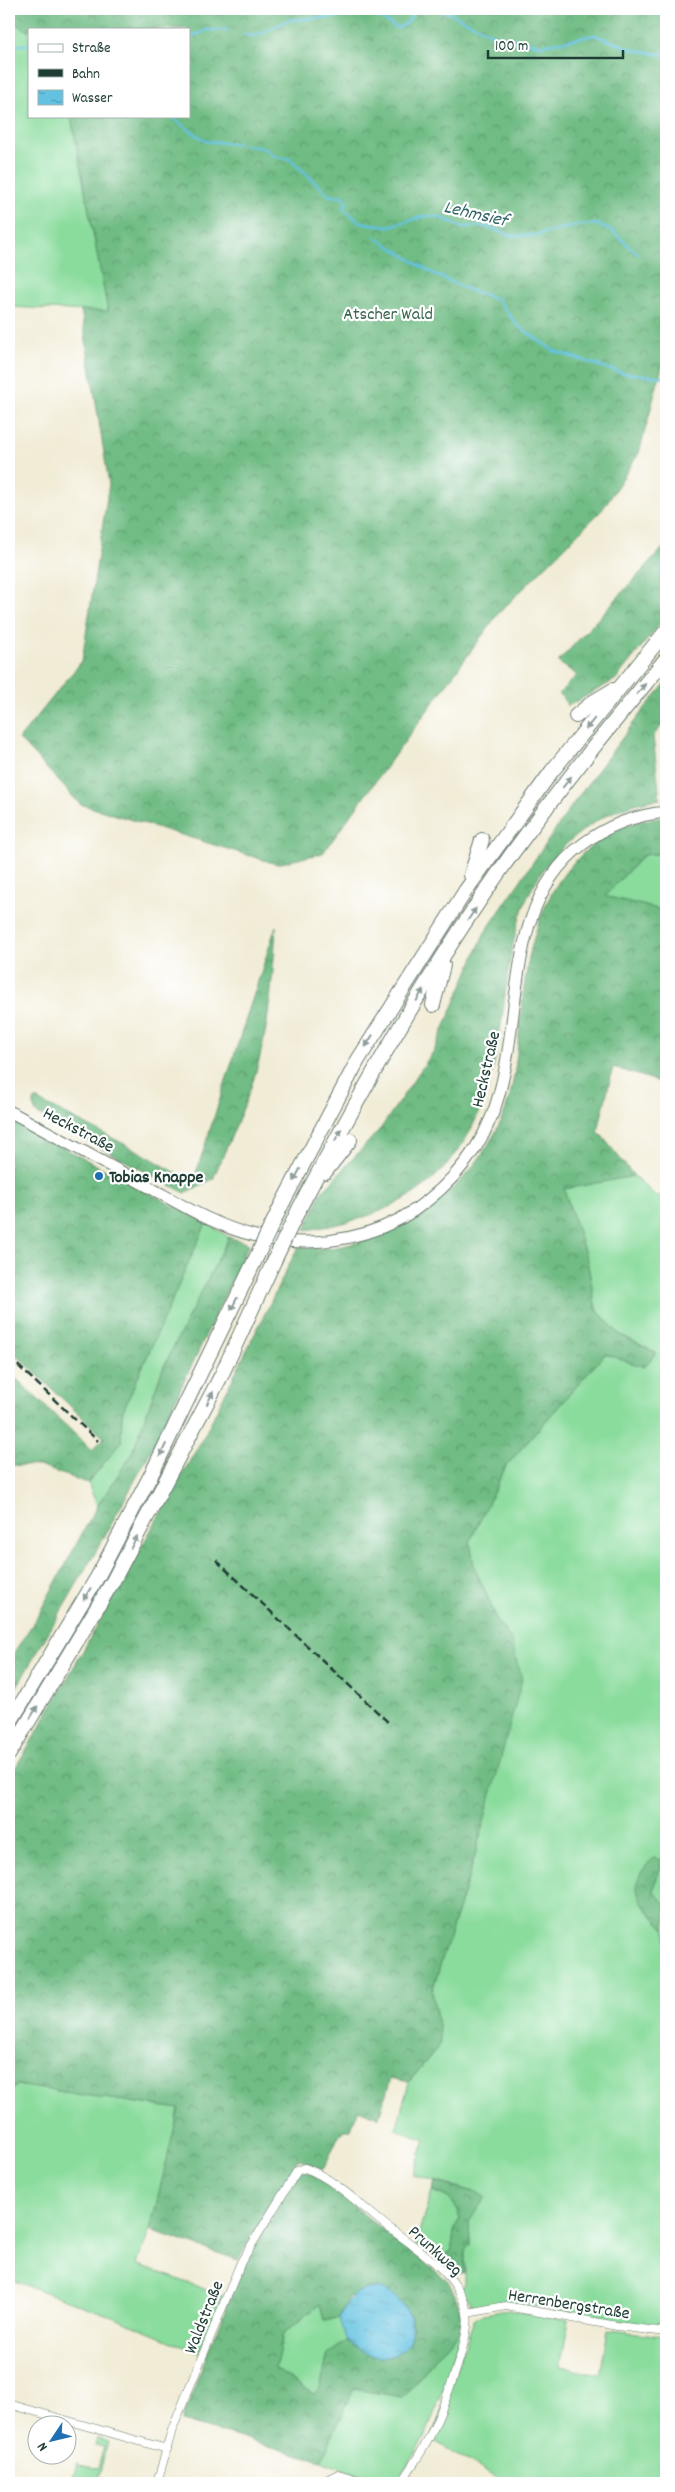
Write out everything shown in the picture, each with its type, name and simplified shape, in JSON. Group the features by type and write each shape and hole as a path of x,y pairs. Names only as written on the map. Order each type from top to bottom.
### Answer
{"highway":[{"path":"9,1724 98,1576 153,1471 281,1206 358,1060 466,890 552,771 666,632"},
{"path":"9,1754 113,1581 221,1376 298,1209 366,1084 445,954 511,856 554,798 666,659"},
{"path":"576,716 593,702 621,686"},
{"path":"466,890 482,840"},
{"path":"433,1005 445,954"},
{"path":"307,1194 350,1140"}],"main road":[{"name":"Heckstraße","path":"9,1111 181,1205 248,1234 278,1240 331,1241 385,1226 416,1210 438,1192 459,1170 476,1148 491,1119 509,1054 527,932 538,900 553,874 572,852 600,831 645,814 666,812"}],"street":[{"name":"Prunkweg","path":"297,2171 305,2168 315,2172 433,2262 450,2278 462,2297 467,2313"},
{"name":"Waldstraße","path":"157,2483 172,2430 242,2262 297,2171"},
{"name":"Herrenbergstraße","path":"467,2313 506,2306 618,2326 666,2332"},
{"path":"401,2483 429,2437 443,2402 467,2326 467,2313"},
{"path":"9,2404 167,2449"},
{"path":"321,2483 338,2474 368,2483"}],"green space":[{"name":"Atscher Wald","path":"9,9 666,9 666,352 639,453 602,510 498,614 323,853 277,864 80,804 19,739 82,661 109,484 81,310 108,311 71,118 190,118 190,28 28,28 28,31 9,18"},
{"path":"9,18 28,31 28,118 71,118 108,312 9,307"},
{"path":"666,545 666,616 615,680 568,706 559,693 577,675 558,662"},
{"path":"666,683 666,721 653,736 660,799 638,803 599,819 556,854 537,879 524,905 516,933 496,1054 486,1093 472,1126 455,1155 434,1178 408,1197 379,1212 344,1223 305,1230 321,1193 381,1128 435,1049 484,934 577,798"},
{"path":"666,818 666,853 643,855 605,896 666,911 666,1084 613,1067 598,1131 634,1176 564,1189 587,1260 596,1309 619,1334 656,1353 644,1367 605,1354 506,1466 470,1541 474,1566 499,1624 510,1638 522,1679 472,1866 432,1991 441,2043 409,2082 391,2078 379,2117 358,2109 351,2130 344,2130 339,2135 324,2168 321,2170 298,2159 238,2260 150,2230 179,2109 16,2085 9,2095 9,1778 40,1727 205,1434 298,1247 332,1248 359,1242 385,1233 433,1206 472,1168 488,1145 501,1121 510,1095 527,966 532,943 539,921 560,879 575,861 601,839 637,822"},
{"path":"666,853 666,911 604,896 644,855"},
{"path":"276,926 269,1006 258,1065 243,1108 213,1179 185,1193 36,1113 33,1105 35,1099 142,1153 183,1177 196,1173"},
{"path":"9,1119 206,1223 122,1413 121,1442 88,1483 39,1466 9,1465 9,1372 92,1450 104,1438 9,1348"},
{"path":"634,1176 655,1195 666,1198 666,1327 664,1332 666,1336 666,1369 659,1374 666,1377 666,1904 653,1891 662,1860 646,1909 666,1930 666,2327 510,2303 481,2307 472,2305 462,2290 465,2283 465,2250 470,2244 469,2221 479,2193 413,2175 425,2140 396,2130 409,2082 441,2043 432,1991 472,1866 493,1786 510,1638 499,1624 474,1566 470,1541 506,1466 605,1354 644,1367 655,1352 619,1334 596,1309 587,1260 564,1189"},
{"path":"206,1223 229,1237 163,1368 131,1456 97,1506 88,1483 121,1442 122,1413"},
{"path":"229,1237 249,1244 153,1447 102,1541 9,1700 9,1660 36,1619 97,1506 131,1456 163,1368"},
{"path":"654,1858 663,1860 653,1891 666,1904 666,1930 643,1904 637,1887 644,1868"},
{"path":"16,2085 180,2109 150,2230 137,2264 223,2296 199,2353 108,2315 9,2279 9,2095"},
{"path":"305,2171 314,2175 448,2281 458,2303 462,2320 462,2327 403,2397 354,2389 321,2461 182,2421 209,2348 245,2264 299,2173","holes":["349,2296 409,2313 413,2330 410,2340 403,2348 387,2357 381,2357 366,2352 347,2341 328,2354 320,2388 314,2394 275,2369 283,2334 320,2304 324,2320 339,2318"]},
{"path":"435,2182 479,2193 486,2197 469,2221 470,2244 465,2251 464,2274 449,2271 435,2258 451,2252 455,2227 460,2219 451,2200 432,2191"},
{"path":"432,2191 451,2200 460,2219 455,2227 451,2252 435,2258 415,2244"},
{"path":"320,2304 324,2320 339,2318 347,2341 328,2354 320,2388 314,2394 275,2369 283,2334"},
{"path":"508,2310 569,2320 560,2367 600,2375 608,2330 666,2336 666,2483 505,2483 431,2439 474,2320 483,2314"},
{"path":"462,2327 443,2391 425,2437 396,2483 381,2483 321,2461 354,2389 403,2397"},
{"path":"97,2438 108,2441 97,2483 72,2481 76,2464 78,2466 98,2468 104,2447 95,2445"}],"water":[{"path":"375,2288 386,2290 400,2302 409,2315 412,2327 410,2338 405,2348 396,2354 384,2357 372,2356 349,2343 344,2335 339,2318 345,2306 356,2293"}],"waterway":[{"name":"Lehmsief","path":"243,34 256,36 288,20 350,16 362,13 374,15 397,28 406,24 417,9"},
{"name":"Lehmsief","path":"436,9 450,13 496,36 542,45 595,35 634,50 666,55"},
{"name":"Lehmsief","path":"190,38 207,30 228,30"},
{"name":"Lehmsief","path":"9,48 18,45 28,45"},
{"name":"Lehmsief","path":"173,118 205,141 239,144"},
{"name":"Lehmsief","path":"245,145 267,149 273,156 290,159 330,196 344,196 347,202 343,208 358,221 389,226 426,216 440,217 462,227 482,226 514,236 536,235 577,225 597,224 612,231 638,254"},
{"path":"375,237 432,273 469,290 497,299 518,326 554,351 622,373 663,377"}],"railway":[{"path":"9,1357 98,1441"},
{"path":"216,1560 389,1723"}],"place":[{"name":"Tobias Knappe","path":"99,1176"}]}
